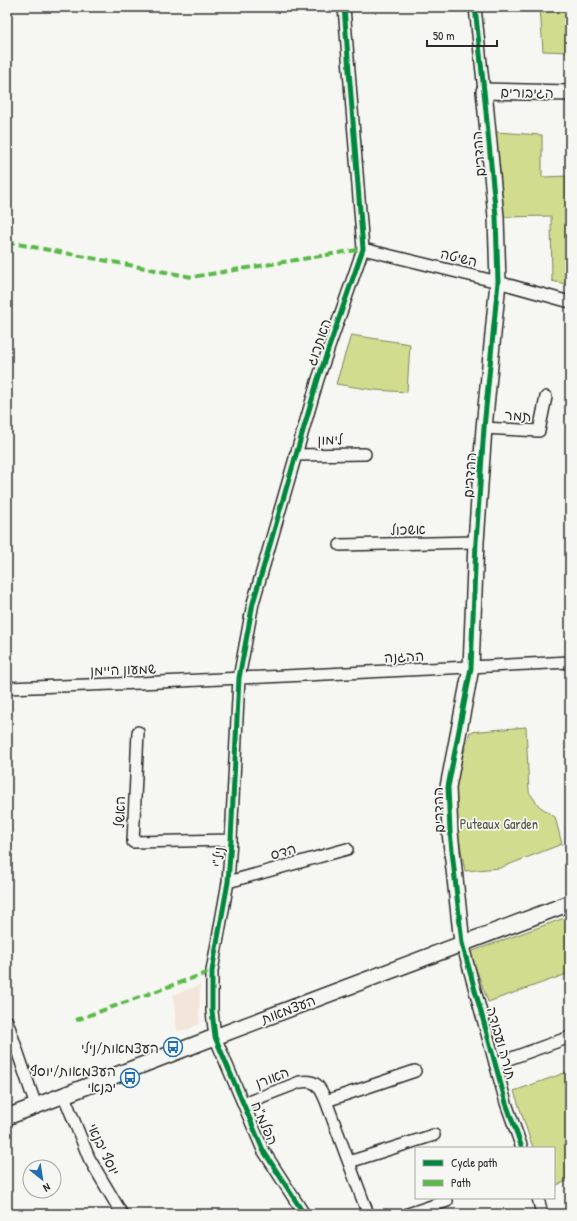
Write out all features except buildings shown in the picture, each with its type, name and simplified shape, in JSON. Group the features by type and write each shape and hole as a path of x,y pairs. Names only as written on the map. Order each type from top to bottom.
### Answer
{"street":[{"name":"האתרוג","path":"239,678 253,603 296,454 318,379 363,249 344,7"},
{"name":"ההדרים","path":"462,944 450,838 448,787 471,668 476,542 484,428 498,282 496,218 484,91 474,7"},
{"name":"הגיבורים","path":"484,91 570,93"},
{"name":"השיטה","path":"363,249 498,282 570,302"},
{"name":"תמר","path":"484,428 539,431 546,397"},
{"name":"לימון","path":"296,454 365,454"},
{"name":"אשכול","path":"340,545 476,542"},
{"name":"ההגנה","path":"239,678 471,668 570,662"},
{"name":"שמעון היימן","path":"7,688 239,678"},
{"name":"ניל\"י","path":"215,1037 212,1010 212,971 228,882 239,678"},
{"name":"האשל","path":"138,732 133,842 231,840"},
{"name":"הדס","path":"228,882 347,849"},
{"name":"העצמאות","path":"7,1117 570,903"},
{"name":"תורה ועבודה","path":"462,944 495,1064 522,1147"},
{"path":"7,1020 36,1106"},
{"name":"הפלמ\"ח","path":"215,1037 263,1150 304,1214"},
{"path":"495,1064 570,1037"},
{"path":"326,1101 415,1071"},
{"name":"האורן","path":"243,1104 300,1082 309,1081 315,1083 326,1101 368,1214"},
{"name":"יוסף יבנאי","path":"64,1096 89,1158 122,1214"},
{"path":"349,1162 434,1134"},
{"path":"538,1199 542,1214"},
{"path":"408,1214 446,1201"}],"shaded area":[{"path":"200,985 199,1024 189,1029 177,1031 173,995"}],"green space":[{"path":"540,7 570,7 570,52 543,51"},
{"path":"495,132 542,135 542,177 570,176 570,285 552,281 551,216 502,217"},
{"path":"351,335 410,344 407,392 374,390 336,384"},
{"name":"Puteaux Garden","path":"526,727 529,792 539,806 555,817 562,844 500,868 465,871 451,796 470,732"},
{"path":"570,916 570,973 488,1002 470,952"},
{"path":"570,1071 570,1180 555,1186 555,1147 533,1147 514,1091"}],"marked path":[{"path":"7,242 192,277 363,249"},
{"path":"76,1020 212,971"}],"cycle path":[{"path":"304,1214 263,1150 215,1037 212,1011 212,971 228,882 239,678 253,603 318,379 363,249 344,7"},
{"path":"475,7 496,217 498,282 484,428 476,542 471,668 448,787 450,832 462,943 506,1103 522,1147"}],"place":[{"name":"העצמאות/נילי","path":"173,1047"},
{"name":"העצמאות/יוסף יבנאי","path":"130,1078"}]}
